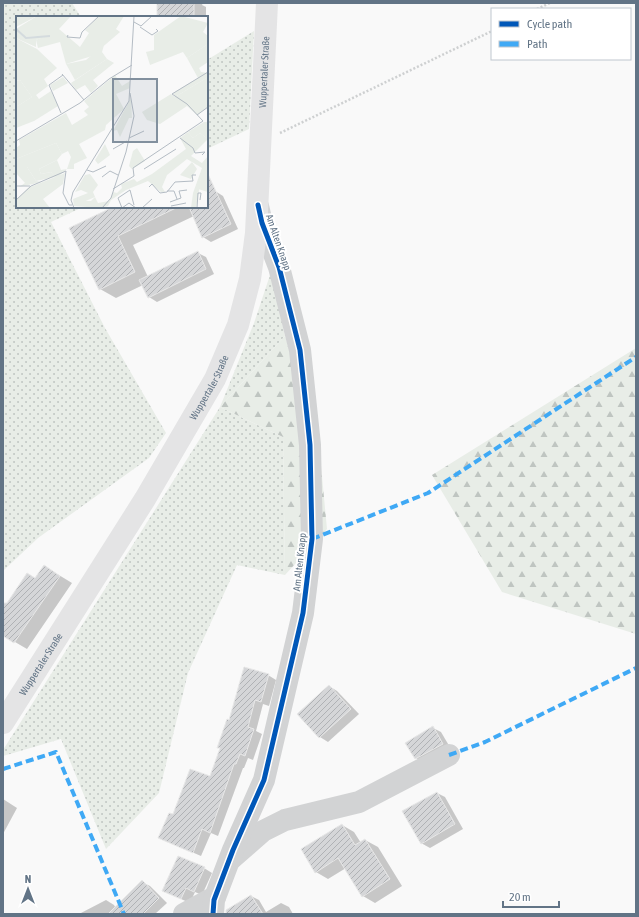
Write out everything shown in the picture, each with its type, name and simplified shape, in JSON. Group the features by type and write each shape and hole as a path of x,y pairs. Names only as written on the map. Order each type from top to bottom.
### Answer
{"main road":[{"name":"Wuppertaler Straße","path":"3,723 145,499 215,379 238,325 250,279 256,232 268,3"}],"street":[{"name":"Am Alten Knapp","path":"184,914 214,906 228,862 264,780 303,613 312,539 310,445 300,350 279,267 262,223 258,205"},
{"path":"228,862 263,832 286,820 359,802 449,755"}],"path":[{"path":"539,8 550,3"},
{"path":"260,137 283,133 491,31"}],"green space":[{"path":"3,3 72,3 80,16 16,16 16,208 81,208 51,222 105,328 166,433 149,458 38,538 3,571"},
{"path":"254,31 249,129 208,149 208,59"},
{"path":"271,272 285,336 220,407 254,323"},
{"path":"285,336 318,434 327,529 285,575 283,437 220,407"},
{"path":"636,348 636,634 502,592 432,475"},
{"path":"220,407 283,437 285,575 237,565 188,673 159,793 106,849 61,739 3,756 3,750"}],"building":[{"path":"157,3 194,3 194,16 157,16"},
{"path":"208,174 231,224 202,238 189,208 208,208"},
{"path":"111,208 176,208 118,236 135,272 99,290 69,228"},
{"path":"198,251 206,269 148,298 139,280"},
{"path":"44,565 60,576 14,643 3,636 3,603 7,603 27,573 35,578"},
{"path":"244,667 269,674 261,702 255,700 248,727 254,729 245,756 240,754 236,764 234,764 210,833 202,829 193,853 158,838 169,813 173,814 190,769 210,776 220,748 217,748 227,719 229,720"},
{"path":"329,685 351,709 319,738 297,714"},
{"path":"433,726 443,744 415,759 405,743"},
{"path":"437,792 455,824 421,844 402,811"},
{"path":"342,824 355,845 365,839 390,879 362,897 338,858 315,873 301,849"},
{"path":"178,856 205,867 194,892 186,888 181,899 162,891"},
{"path":"142,880 159,898 143,914 108,914"},
{"path":"251,895 263,914 226,914 226,910"}],"marked path":[{"path":"312,539 428,493 636,357"},
{"path":"449,755 485,742 636,668"},
{"path":"3,769 56,752 124,914"}],"cycle path":[{"path":"213,914 214,900 233,850 264,780 303,613 312,539 310,445 300,350 279,267 262,223 258,205"}]}
